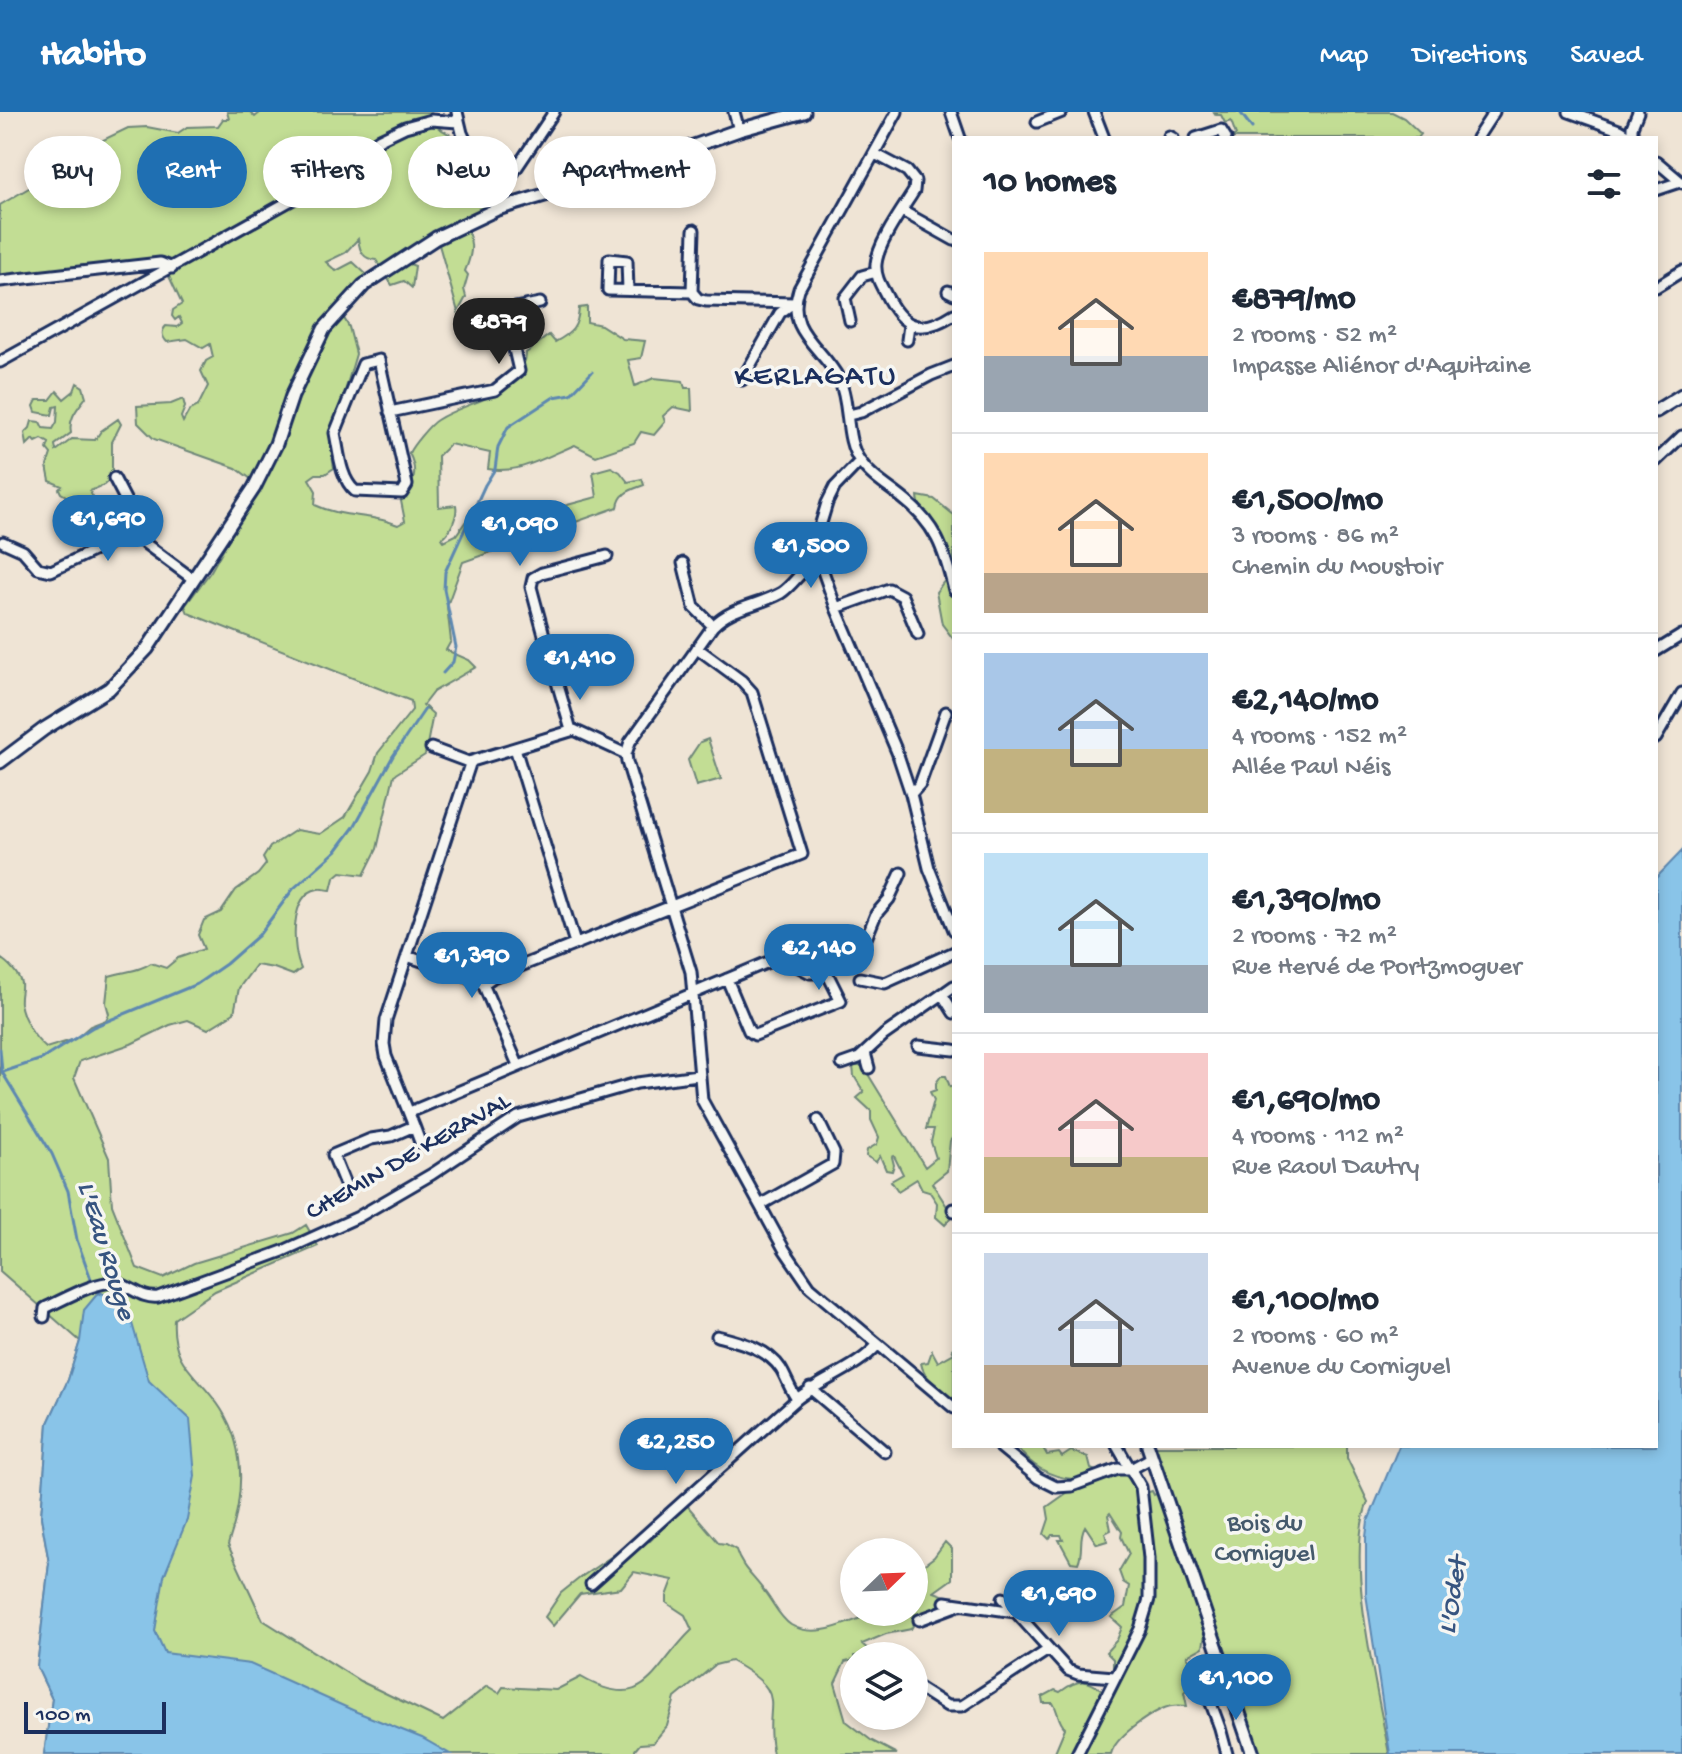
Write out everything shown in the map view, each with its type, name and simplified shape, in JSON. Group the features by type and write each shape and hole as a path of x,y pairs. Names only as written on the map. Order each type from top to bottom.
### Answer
{"street":[{"path":"497,209 503,188 554,112"},
{"path":"734,112 739,130"},
{"path":"0,762 44,729 93,701 126,674 147,649 254,488 276,444 310,356 328,322 354,293 391,265 436,238 497,209 609,176 739,130 804,112"},
{"path":"897,112 799,289 795,303 799,326 838,378 849,415 854,450 860,461 926,519 940,542 952,583"},
{"path":"951,112 959,136"},
{"path":"1037,122 1062,112"},
{"path":"1094,112 1103,136"},
{"path":"1478,136 1494,112"},
{"path":"1569,112 1629,136"},
{"path":"1619,130 1636,115"},
{"path":"1632,136 1636,115"},
{"path":"0,362 304,193 394,131 431,120 458,117 497,209"},
{"path":"1202,136 1221,130 1225,136"},
{"path":"875,154 907,171 916,186 878,255 876,272 896,313 909,325 924,326 952,315"},
{"path":"1660,164 1681,182"},
{"path":"1658,189 1681,182"},
{"path":"902,211 952,239"},
{"path":"694,230 692,292 698,299 795,303"},
{"path":"0,281 160,263 172,268"},
{"path":"1658,286 1682,271"},
{"path":"850,321 845,298 862,276 876,272"},
{"path":"628,290 692,292"},
{"path":"390,412 495,390 519,371 505,310 540,303"},
{"path":"742,380 780,313 795,303"},
{"path":"907,340 909,325"},
{"path":"379,360 390,412 407,485 402,493 355,491 346,483 335,433 363,364 379,360"},
{"path":"849,415 952,367"},
{"path":"1658,410 1682,395"},
{"path":"1658,459 1682,436"},
{"path":"860,461 835,487 827,503 821,523 819,560 836,608 884,716 911,794 929,868 952,925"},
{"path":"848,475 867,470"},
{"path":"3,542 23,551 38,568 51,571 131,533 139,526 114,478"},
{"path":"131,533 193,579"},
{"path":"548,650 531,587 533,578 607,556"},
{"path":"819,560 783,592 732,611 713,626 630,742 626,754 689,963 702,1100 793,1265 810,1287 952,1406"},
{"path":"683,563 694,607 713,626"},
{"path":"836,608 889,589 902,596 918,634"},
{"path":"1658,650 1682,635"},
{"path":"483,984 575,943 802,854 752,692 697,648"},
{"path":"557,682 571,730"},
{"path":"1658,735 1682,693"},
{"path":"911,794 918,787 946,712"},
{"path":"431,748 471,763 577,730 626,754"},
{"path":"515,748 575,943"},
{"path":"420,1142 388,1061 384,1044 387,1014 471,763"},
{"path":"727,979 749,1031 755,1035 841,1001 827,973 830,966 861,951 876,914 892,893 901,873"},
{"path":"860,978 885,983 952,953"},
{"path":"407,956 483,984 518,1065"},
{"path":"410,1112 780,957 810,973 827,973"},
{"path":"842,1064 865,1053 884,1035 952,987"},
{"path":"942,994 952,1010"},
{"path":"918,1046 952,1050"},
{"path":"865,1053 869,1068"},
{"name":"CHEMIN DE KERAVAL","path":"44,1317 45,1308 102,1284 118,1283 152,1298 294,1247 410,1188 518,1117 637,1083 698,1075"},
{"path":"760,1205 833,1164 834,1153 818,1120"},
{"path":"346,1187 333,1155 414,1126"},
{"path":"717,1336 750,1345 771,1359 782,1370 797,1399"},
{"path":"591,1584 810,1388 864,1357 877,1345"},
{"path":"810,1388 885,1452"},
{"path":"1001,1448 1038,1478 1053,1486 1072,1486 1118,1469 1152,1475"},
{"path":"1077,1754 1140,1629 1149,1599 1149,1558 1141,1487 1118,1448"},
{"path":"1148,1448 1152,1475 1253,1754"},
{"path":"1131,1469 1151,1458"},
{"path":"1141,1487 1152,1475"},
{"path":"1003,1598 1048,1650 1074,1673 1114,1677"},
{"path":"945,1602 1015,1612"},
{"path":"928,1617 962,1604"},
{"path":"928,1694 947,1706 962,1706 1048,1650"},
{"path":"1209,1698 1227,1754"}],"green space":[{"path":"227,112 250,112 255,117 261,112 430,112 435,116 426,118 452,136 408,136 408,208 483,208 463,220 471,251 465,271 468,275 464,289 466,297 458,312 436,234 402,253 407,263 415,266 412,288 404,281 392,285 376,260 363,254 358,239 345,253 326,262 336,271 353,262 366,274 363,281 337,306 349,327 356,354 330,442 334,468 309,479 316,491 315,505 398,525 405,521 401,501 412,483 414,472 409,453 422,435 437,420 504,388 520,370 526,353 549,335 555,342 570,332 579,308 587,307 587,322 601,325 623,339 645,341 641,358 628,360 635,386 654,378 683,381 685,388 691,388 692,411 673,407 663,416 665,422 654,435 641,432 634,443 596,456 575,445 532,463 499,470 488,469 490,453 450,444 438,456 439,507 456,505 455,518 442,538 444,541 456,535 468,518 475,521 471,510 486,509 492,519 489,526 597,497 593,472 611,467 628,482 642,479 644,485 624,495 618,507 463,562 447,606 451,641 446,650 469,660 476,667 433,692 423,705 433,714 425,755 394,775 377,849 364,875 341,872 334,878 331,890 318,889 302,901 295,924 301,969 293,975 256,965 239,988 234,1013 208,1029 188,1020 80,1061 74,1078 109,1158 112,1205 137,1268 163,1278 194,1263 293,1233 306,1225 318,1246 215,1291 174,1319 174,1335 182,1359 221,1409 236,1442 239,1493 228,1545 263,1620 360,1681 443,1721 487,1686 499,1693 503,1687 556,1690 581,1677 620,1691 634,1689 646,1682 692,1630 685,1615 667,1603 673,1580 634,1572 621,1588 580,1594 553,1626 545,1617 561,1593 633,1542 650,1541 686,1504 719,1543 736,1550 744,1566 791,1625 812,1631 840,1626 913,1626 867,1642 840,1642 840,1672 835,1683 840,1700 840,1730 858,1730 897,1754 773,1754 769,1692 750,1673 731,1661 715,1665 675,1698 667,1726 653,1743 640,1744 635,1750 636,1754 44,1754 52,1699 37,1667 49,1563 41,1517 48,1423 68,1380 80,1341 0,1271 0,958 20,980 20,1003 41,1044 46,1048 75,1039 90,1026 106,1020 109,1014 106,1003 109,976 151,963 166,968 178,958 204,949 198,935 204,920 221,912 236,890 258,874 266,864 263,858 270,847 296,830 320,834 345,817 372,771 378,753 412,710 411,701 188,613 185,606 211,571 259,485 236,468 154,439 138,423 137,406 171,404 183,399 183,422 189,411 198,406 208,386 201,371 206,361 213,357 210,344 203,348 187,339 167,342 164,338 166,326 177,327 182,323 179,317 175,320 172,316 173,310 182,304 161,259 0,275 0,205 24,191 24,208 121,208 121,136 111,136 128,128 147,127 178,133 187,127 218,126 223,119 229,119"},
{"path":"1214,112 1392,112 1404,118 1421,134 1234,136 1231,121 1225,123 1221,115"},
{"path":"77,383 83,387 86,397 72,418 71,433 55,445 56,451 72,439 95,440 101,431 118,419 121,424 112,442 112,477 104,485 90,491 94,501 92,506 80,516 69,503 73,500 61,493 59,489 62,486 50,481 47,466 51,454 47,449 49,443 33,439 27,445 25,433 32,421 40,422 43,428 53,429 57,422 58,406 54,407 52,415 36,412 34,406 37,400 50,400 57,391 64,399 74,391"},
{"path":"918,496 934,499 952,513 952,637 942,624 936,592 951,572 948,557 940,534"},
{"path":"708,739 721,779 696,786 688,760 700,742"},
{"path":"853,1066 863,1066 925,1167 936,1158 931,1142 934,1129 926,1129 934,1100 930,1092 936,1090 941,1076 946,1076 952,1086 952,1138 947,1171 932,1183 952,1214 945,1225 936,1217 937,1203 929,1191 922,1189 917,1179 898,1191 891,1181 903,1174 894,1156 892,1171 886,1170 880,1156 876,1162 866,1156 867,1150 877,1144 879,1137 871,1120 871,1111 857,1098 864,1092 854,1076"},
{"path":"932,1351 938,1362 952,1354 952,1398 929,1379 922,1369 921,1363 928,1362"},
{"name":"Bois du Corniguel","path":"1018,1448 1043,1448 1047,1455 1059,1453 1062,1457 1071,1451 1088,1457 1091,1469 1098,1472 1100,1482 1123,1473 1139,1495 1152,1491 1154,1495 1170,1489 1156,1448 1347,1448 1347,1458 1368,1502 1362,1527 1361,1590 1389,1754 1260,1754 1214,1620 1206,1628 1203,1647 1187,1656 1197,1669 1196,1681 1184,1692 1187,1706 1168,1707 1148,1717 1125,1734 1111,1754 1054,1754 1065,1728 1053,1703 1043,1703 1042,1697 1078,1682 1088,1682 1106,1693 1113,1659 1106,1652 1117,1640 1122,1627 1111,1617 1125,1607 1129,1586 1123,1582 1119,1571 1129,1554 1121,1537 1122,1532 1110,1513 1111,1530 1105,1533 1107,1541 1097,1544 1085,1526 1078,1563 1071,1562 1059,1540 1063,1540 1061,1535 1052,1535 1049,1539 1044,1534 1049,1519 1047,1507 1075,1487 1073,1479 1056,1476 1028,1459"},
{"path":"945,1542 952,1549 952,1579 934,1592 948,1597 946,1609 928,1613 928,1562"}],"water":[{"name":"L'Odet","path":"1682,851 1682,1754 1390,1754 1366,1594 1366,1537 1368,1521 1398,1448 1658,1448 1658,876"},
{"path":"99,1292 126,1303 149,1381 190,1419 195,1476 187,1520 164,1576 155,1631 165,1653 250,1664 422,1738 450,1754 44,1754 52,1699 37,1667 49,1563 41,1517 48,1423 68,1380 80,1341 84,1310"}],"waterway":[{"path":"1240,112 1252,128"},
{"path":"443,673 453,662 456,647 444,589 445,572 495,469 498,447 508,427 554,397 571,394 592,372"},
{"path":"3,1072 42,1059 93,1027 197,984 226,964 259,935 293,889 336,851 354,827 393,756 425,709"},
{"name":"L'Eau Rouge","path":"0,1049 2,1072 52,1154 68,1191 77,1240 91,1279 100,1294"}],"district":[{"name":"KERLAGATU","path":"816,378"}]}
